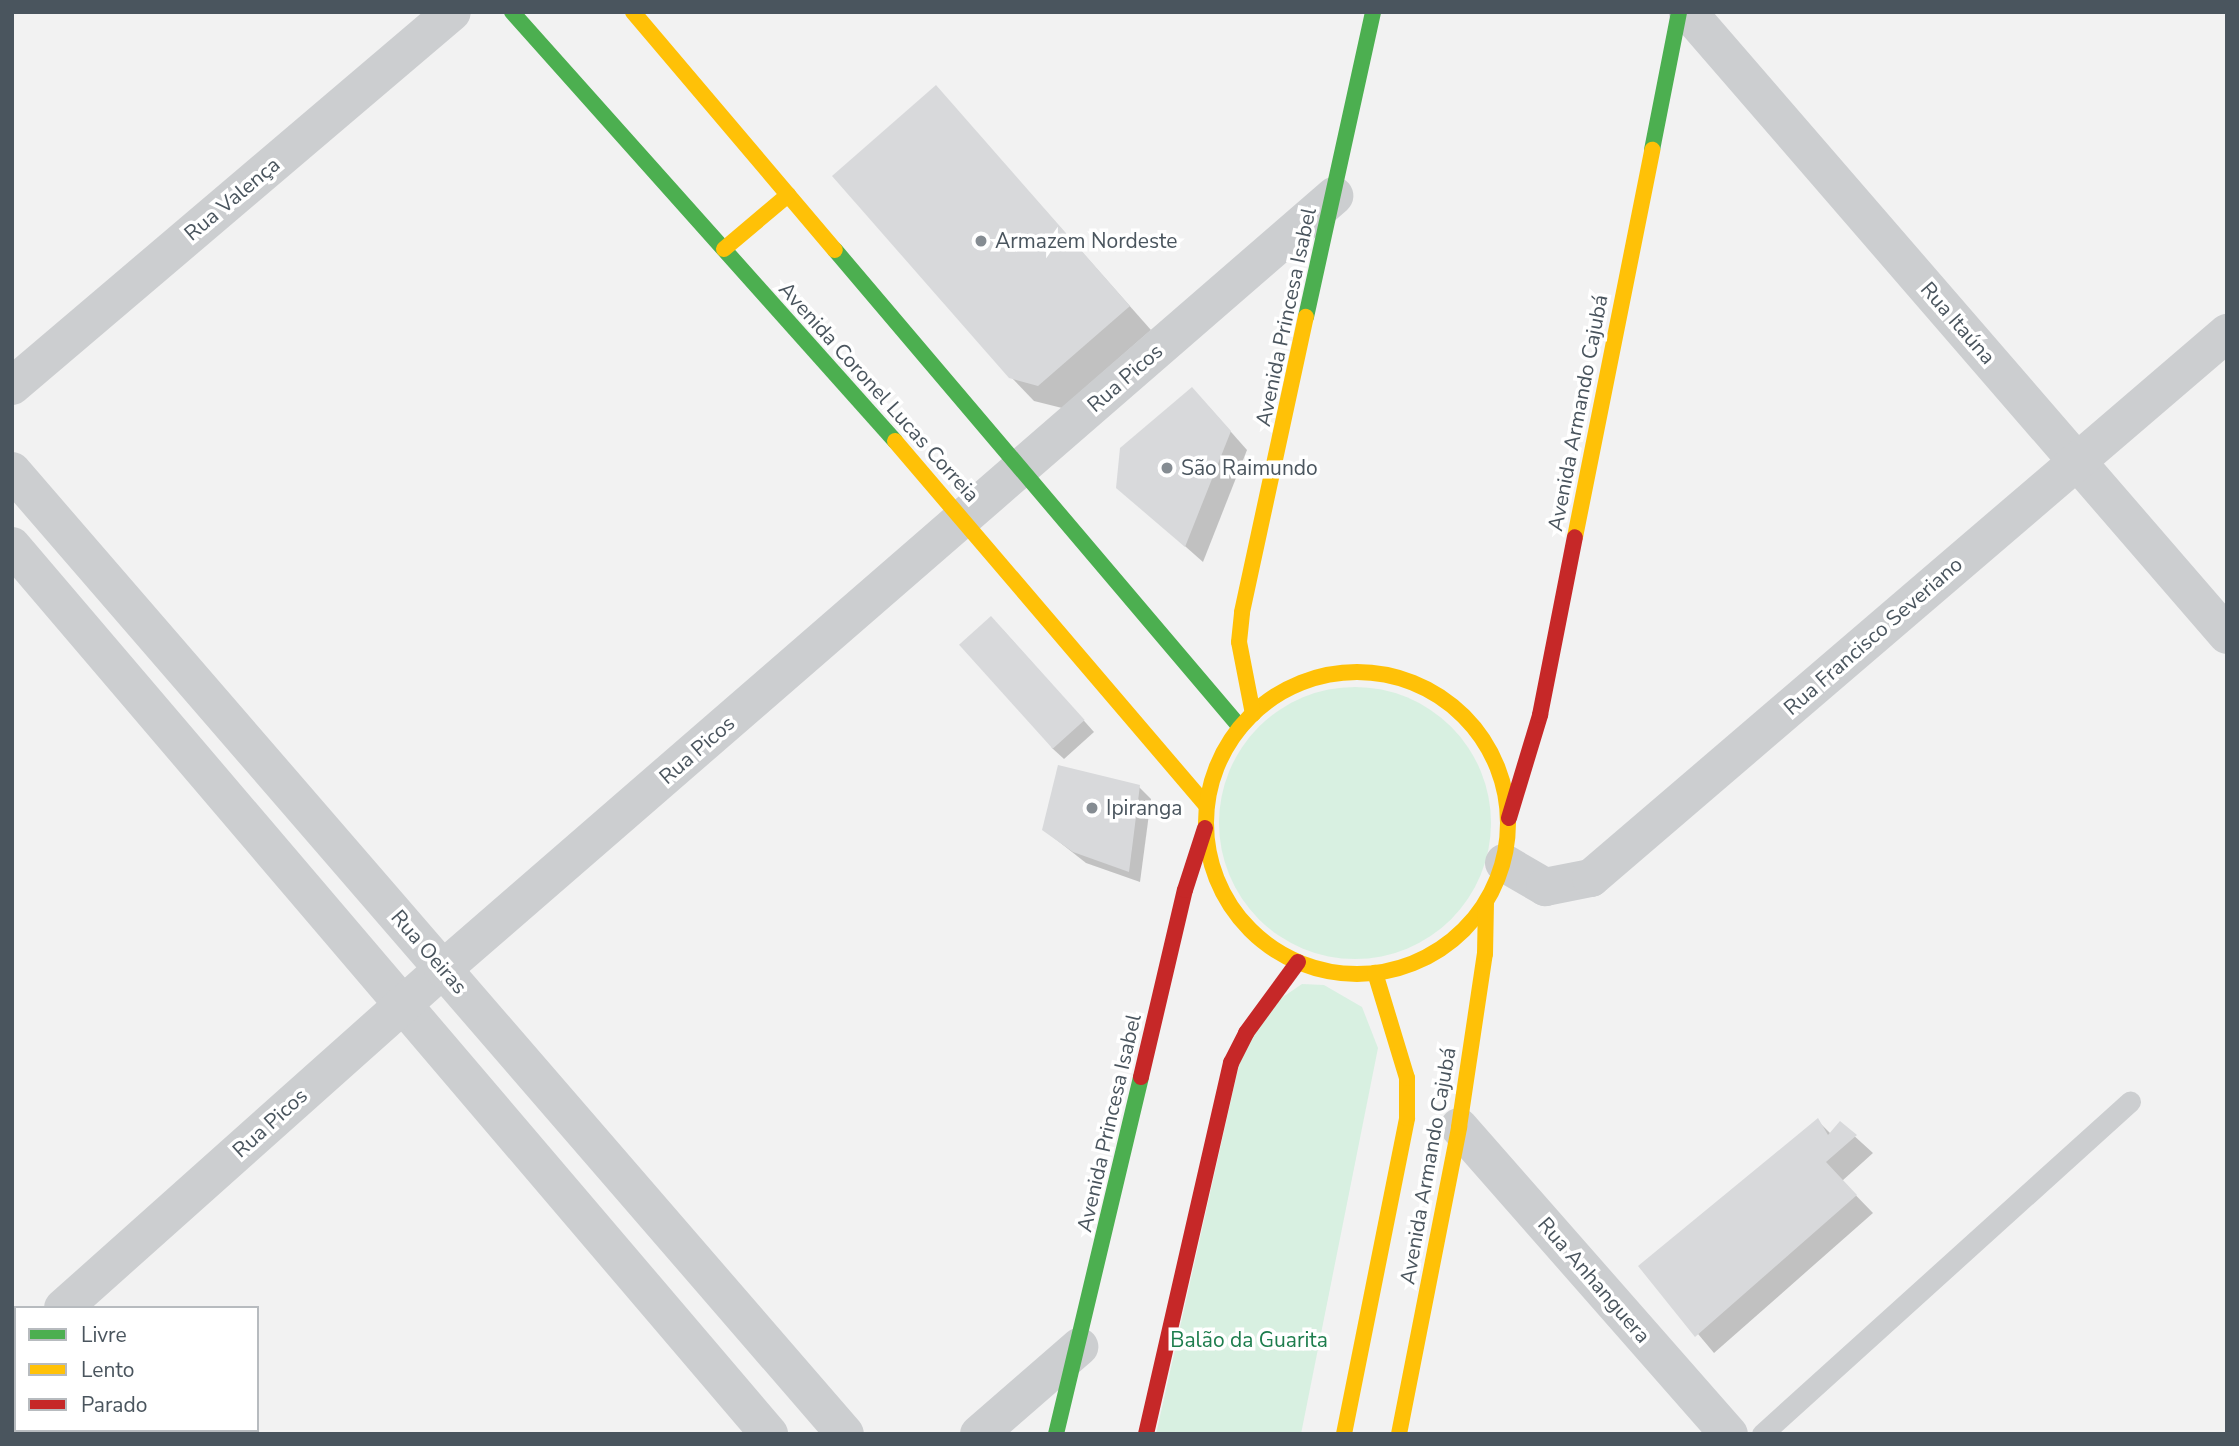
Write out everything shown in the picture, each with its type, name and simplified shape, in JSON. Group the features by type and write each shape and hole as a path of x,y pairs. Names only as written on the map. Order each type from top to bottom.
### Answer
{"main road":[{"name":"Avenida Coronel Lucas Correia","path":"512,12 964,518 1207,806"},
{"path":"633,12 1240,727"},
{"name":"Avenida Princesa Isabel","path":"1298,962 1250,928 1231,904 1208,848 1207,806 1218,764 1240,727 1253,714 1240,642 1242,612 1373,12"},
{"name":"Avenida Armando Cajubá","path":"1298,962 1342,973 1375,973 1433,954 1457,936 1486,903 1504,863 1508,820 1540,715 1679,12"},
{"path":"724,249 788,195"},
{"name":"Avenida Armando Cajubá","path":"1253,714 1301,681 1339,672 1377,672 1405,679 1431,691 1474,727 1501,776 1508,820"},
{"name":"Avenida Princesa Isabel","path":"1056,1434 1079,1347 1185,890 1207,823"},
{"name":"Avenida Armando Cajubá","path":"1399,1434 1459,1127 1485,954 1486,903"},
{"path":"1146,1434 1231,1063 1246,1033 1298,962"},
{"name":"Avenida Armando Cajubá","path":"1344,1434 1407,1118 1407,1078 1375,973"}],"street":[{"name":"Rua Valença","path":"12,386 452,12"},
{"name":"Rua Itaúna","path":"1688,12 2227,635"},
{"name":"Rua Picos","path":"65,1306 443,969 1334,196"},
{"name":"Rua Francisco Severiano","path":"1504,863 1545,887 1591,878 2227,333"},
{"name":"Rua Oeiras","path":"12,471 845,1434"},
{"path":"12,546 401,1006 769,1434"},
{"name":"Rua Anhanguera","path":"1459,1127 1730,1434"},
{"path":"672,1321 714,1282"},
{"path":"979,1434 1079,1347"}],"lane":[{"path":"1762,1434 2130,1102"}],"green space":[{"path":"1355,687 1394,693 1419,703 1451,727 1468,748 1480,771 1488,797 1491,823 1485,862 1475,887 1451,919 1430,936 1407,948 1381,956 1355,959 1316,953 1291,943 1259,919 1242,898 1230,875 1222,849 1219,823 1225,784 1235,759 1259,727 1280,710 1303,698 1329,690"},
{"name":"Balão da Guarita","path":"1302,984 1324,985 1362,1007 1378,1048 1301,1434 1156,1434 1249,1020"}],"building":[{"name":"Armazem Nordeste","path":"936,85 1130,306 1038,386 1009,378 832,176"},
{"name":"São Raimundo","path":"1192,387 1231,431 1185,547 1116,488 1120,448"},
{"path":"991,616 1085,720 1053,749 959,645"},
{"name":"Ipiranga","path":"1058,765 1140,785 1129,872 1073,852 1042,830"},
{"path":"1818,1118 1828,1135 1840,1121 1857,1135 1826,1162 1857,1195 1695,1337 1638,1266"}],"traffic: fast":[{"path":"512,12 895,441"},
{"path":"1306,317 1373,12"},
{"path":"1652,150 1679,12"},
{"path":"835,250 1240,727"},
{"path":"1056,1434 1141,1077"}],"traffic: slow":[{"path":"633,12 835,250"},
{"path":"1575,537 1652,150"},
{"path":"724,249 788,195"},
{"path":"1253,714 1239,642 1242,612 1306,317"},
{"path":"895,441 1207,806"},
{"path":"1357,672 1386,675 1428,690 1453,707 1473,727 1496,765 1505,794 1508,823 1505,852 1490,894 1473,919 1453,939 1415,962 1386,971 1357,974 1328,971 1286,956 1261,939 1241,919 1218,881 1209,852 1206,823 1209,794 1224,752 1241,727 1261,707 1299,684 1328,675 1357,672"},
{"path":"1399,1434 1459,1127 1485,954 1486,903"},
{"path":"1344,1434 1407,1118 1407,1078 1375,973"}],"traffic: jam":[{"path":"1509,818 1540,715 1575,537"},
{"path":"1141,1077 1185,890 1205,828"},
{"path":"1146,1434 1231,1063 1246,1033 1298,962"}],"place":[{"name":"Armazem Nordeste","path":"981,241"},
{"name":"São Raimundo","path":"1167,468"},
{"name":"Ipiranga","path":"1092,808"}]}
